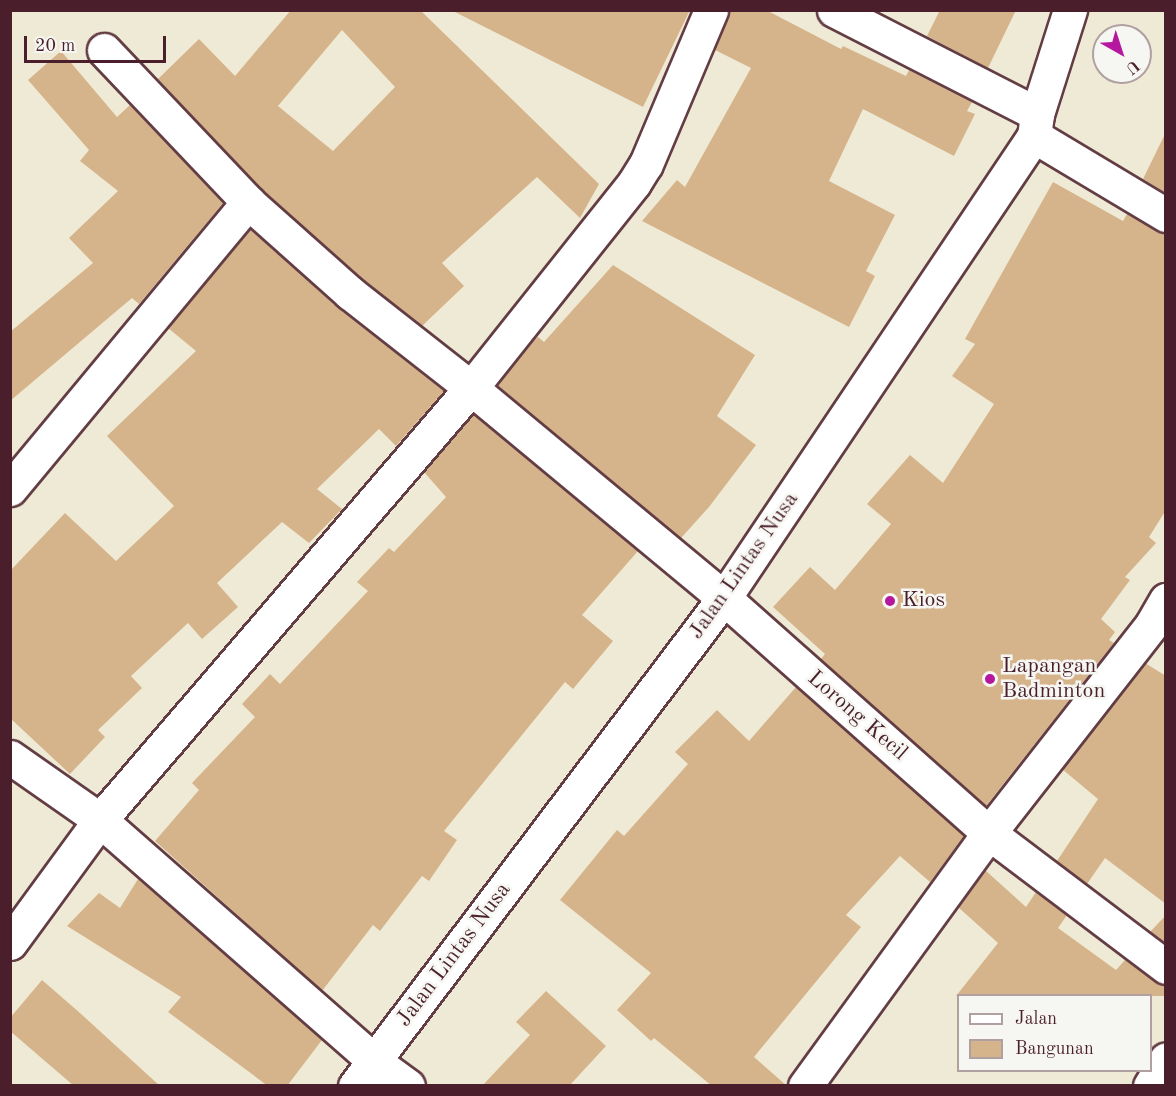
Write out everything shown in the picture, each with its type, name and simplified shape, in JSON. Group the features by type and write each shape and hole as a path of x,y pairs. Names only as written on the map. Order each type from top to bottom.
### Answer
{"main road":[{"path":"10,943 100,820 471,388 634,183 646,164 711,10"},
{"path":"834,10 1036,125 1166,215"},
{"name":"Jalan Lintas Nusa","path":"364,1073 724,598 1036,125 1070,10"},
{"name":"Lorong Kecil","path":"104,50 248,202 350,293 471,388 724,598 990,833 1166,967"},
{"path":"10,489 248,202"},
{"path":"805,1086 990,833 1152,624 1166,600"},
{"path":"10,757 100,820 364,1073 408,1086"},
{"path":"1150,1086 1166,1059"}],"building":[{"path":"291,10 420,10 599,184 580,218 537,177 442,263 464,286 422,326 362,279 261,189 158,79 199,39 235,76","holes":["342,30 395,87 333,151 278,106"]},
{"path":"451,10 690,10 643,107"},
{"path":"729,10 766,10 841,49 843,46 906,76 909,70 972,102 967,111 975,114 954,156 863,109 829,181 895,215 866,271 875,276 849,327 642,221 677,180 685,187 751,68 715,50"},
{"path":"940,10 1016,10 988,68 927,36"},
{"path":"61,51 117,117 130,105 223,203 139,304 132,298 10,401 10,332 93,263 69,238 118,191 80,161 89,150 28,80"},
{"path":"1166,132 1166,193 1143,179"},
{"path":"1053,182 1123,221 1127,214 1166,234 1166,510 1149,537 1156,543 1125,577 1130,580 1101,619 1115,632 1109,640 1114,643 986,806 821,659 825,654 773,607 810,567 835,590 891,524 867,504 910,455 943,483 994,404 952,376 975,344 965,339"},
{"path":"250,229 338,308 444,391 396,446 379,429 317,489 342,509 309,543 282,522 217,583 238,607 202,639 188,623 131,676 142,688 98,730 105,737 70,774 10,718 10,571 65,513 116,561 174,506 107,436 196,351 168,328"},
{"path":"613,265 755,355 717,416 756,445 709,507 681,538 497,385 529,345 538,337 544,342"},
{"path":"473,414 638,551 582,615 613,641 573,689 565,682 444,831 457,840 429,881 422,876 380,931 373,925 322,991 155,841 199,790 192,783 255,717 242,704 270,674 280,684 368,591 357,582 389,548 394,552 446,497 424,472"},
{"path":"1145,663 1166,676 1166,904 1105,858 1087,884 1057,861 1098,799 1062,769"},
{"path":"796,687 964,836 930,882 900,856 846,915 861,927 754,1057 787,1086 712,1086 654,1038 651,1041 617,1010 651,973 560,900 617,830 624,836 688,764 675,752 717,710 749,741"},
{"path":"985,870 1026,907 1036,892 1067,915 1058,928 1116,970 1125,960 1155,982 1166,985 1166,996 1152,996 1152,994 958,994 998,943 958,907"},
{"path":"138,879 322,1040 287,1086 268,1086 168,1012 181,997 67,926 99,893 120,908"},
{"path":"1166,915 1166,943 1150,932"},
{"path":"42,980 160,1086 74,1086 10,1031 10,1018"},
{"path":"546,991 606,1046 569,1086 482,1086 530,1035 516,1022"}],"place":[{"name":"Kios","path":"890,601"},
{"name":"Lapangan Badminton","path":"990,679"}]}
